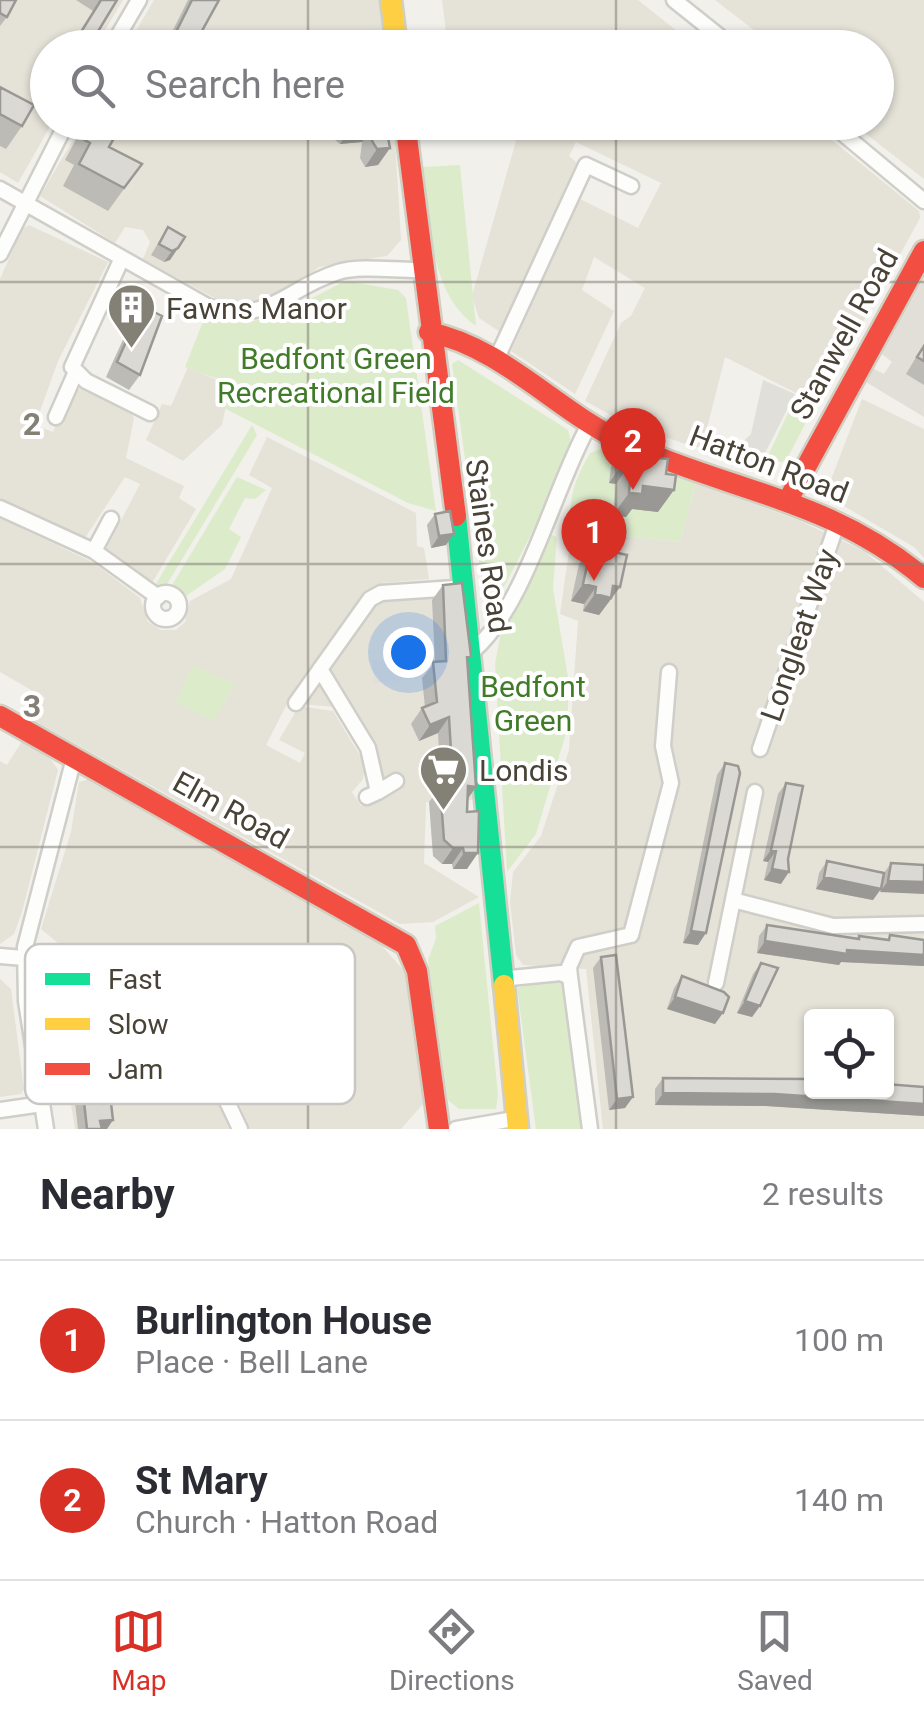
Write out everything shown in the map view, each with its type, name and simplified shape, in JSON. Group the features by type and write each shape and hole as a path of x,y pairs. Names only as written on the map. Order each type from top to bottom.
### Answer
{"street":[{"path":"122,30 139,0"},
{"path":"391,0 395,30"},
{"path":"674,0 712,30"},
{"path":"0,254 56,140"},
{"name":"Staines Road","path":"408,140 429,332 465,586 516,1124"},
{"path":"851,140 921,196"},
{"path":"496,360 586,164 631,186"},
{"path":"0,189 209,307 234,314 279,304 302,288 341,271 423,270"},
{"name":"Stanwell Road","path":"788,500 924,251"},
{"path":"56,417 76,374 72,359 122,258"},
{"name":"Hatton Road","path":"429,332 453,336 496,360 589,426 838,521 903,557 924,578"},
{"path":"76,374 150,413"},
{"path":"472,651 488,638 518,581 589,426"},
{"path":"0,508 94,550 158,596"},
{"path":"94,550 111,519"},
{"name":"Longleat Way","path":"760,749 838,521"},
{"path":"296,702 370,599 381,593 465,586"},
{"path":"320,669 368,748 373,795 396,781"},
{"path":"590,1129 569,968 578,947 621,940 631,934 671,783 663,746 670,672"},
{"name":"Elm Road","path":"0,716 406,944 417,970 439,1129"},
{"path":"28,944 74,758"},
{"path":"716,984 755,792"},
{"path":"733,900 834,926 924,924"},
{"path":"0,956 24,960"},
{"path":"25,956 25,980"},
{"path":"501,979 561,973 570,977"},
{"path":"0,1110 42,1104 46,1129"},
{"path":"228,1104 240,1129"},
{"path":"456,1129 516,1124"}],"shaded area":[{"path":"0,0 123,0 105,30 30,30 30,140 42,140 18,183 0,172"},
{"path":"154,0 381,0 384,30 136,30"},
{"path":"442,0 638,0 676,30 446,30"},
{"path":"715,0 924,0 924,179 874,140 894,140 894,30 754,30"},
{"path":"73,140 395,140 401,240 387,256 319,267 280,295 252,305 227,305 143,259 150,242 143,230 125,227 115,243 40,196"},
{"path":"516,140 832,140 919,211 920,218 818,404 725,357 702,448 629,425 585,401 621,323 631,316 645,288 594,257 582,290 614,311 575,394 511,351 580,199 638,228 661,183 576,142 569,156 577,163 578,171 500,332 479,318 472,296"},
{"path":"29,225 108,262 58,361 35,425 53,432 73,386 130,411 134,418 126,458 184,486 179,498 196,509 152,583 106,549 140,484 125,477 85,538 0,498 0,279 22,229"},
{"path":"924,278 924,417 866,382 872,368 884,374 892,362 882,354"},
{"path":"188,367 230,386 222,425 183,461 146,440 162,404 171,406"},
{"path":"763,380 795,394 761,461 733,452 751,434"},
{"path":"862,399 924,429 924,558 914,547 825,495"},
{"path":"267,437 416,513 417,546 424,548 429,579 383,583 363,593 290,698 266,745 300,763 305,753 279,740 299,706 333,711 365,764 363,779 352,792 361,806 404,782 396,781 367,797 368,764 335,707 300,704 320,669 341,652 378,602 446,596 456,603 473,800 426,802 424,863 479,897 433,922 400,924 33,720 45,698 0,672 0,518 94,563 140,598 148,622 161,630 176,630 185,622 190,601 231,579 272,488 249,475"},
{"path":"696,483 798,520 864,551 924,602 924,1129 603,1129 586,969 523,965 516,955 510,902 513,872 541,836 569,750 578,621 560,614 572,530 680,542"},
{"path":"433,656 435,677 374,683 372,660"},
{"path":"22,741 48,755 58,770 22,912 14,934 0,944 0,761 7,765"},
{"path":"90,779 374,937 406,973 423,1104 401,1129 250,1129 240,1104 355,1104 355,944 59,944 41,929 71,832 79,782"},
{"path":"0,979 11,989 24,1089 21,1094 0,1097"},
{"path":"71,1104 218,1104 229,1129 75,1129"}],"green space":[{"path":"460,165 476,326 460,312 440,275 422,167"},
{"name":"Bedfont Green Recreational Field","path":"341,283 398,290 406,298 436,511 408,503 224,408 234,385 185,367 204,319 260,320"},
{"name":"Bedfont Green","path":"458,360 568,430 571,442 542,513 487,620 452,364"},
{"path":"797,394 816,403 786,461 764,464"},
{"path":"252,425 257,435 166,586 154,587"},
{"path":"603,448 696,483 680,542 572,530 576,481 590,453"},
{"path":"237,477 266,490 255,499 245,498 229,529 241,537 225,569 186,596 171,587"},
{"name":"Bedfont Green","path":"549,534 557,537 553,588 569,683 567,730 536,834 507,872 495,664 504,616"},
{"path":"192,665 235,684 214,721 176,703"},
{"path":"479,903 498,1095 496,1109 459,1109 448,1100 428,960 436,938 435,926"},
{"path":"547,980 562,982 569,998 583,1129 536,1129 517,988"}],"building":[{"path":"0,0 16,0 7,17 0,13"},
{"path":"101,0 117,0 99,30 82,30"},
{"path":"192,0 219,0 202,30 177,30"},
{"path":"0,87 30,103 22,126 0,114"},
{"path":"85,140 113,140 109,147 142,164 124,188 79,164 90,143"},
{"path":"388,140 390,148 377,149 372,141"},
{"path":"168,227 185,237 172,251 159,244"},
{"path":"142,306 162,316 140,375 117,362"},
{"path":"635,437 652,439 650,457 668,459 666,474 676,475 674,490 643,486 642,494 629,493 632,461 625,460 626,444 634,445"},
{"path":"450,511 454,534 439,536 435,514"},
{"path":"591,547 627,555 620,587 613,586 611,598 595,594 596,587 583,584"},
{"path":"462,583 471,656 467,657 476,787 468,786 467,812 479,811 478,853 464,853 463,848 453,848 444,840 440,786 453,786 449,717 430,725 422,708 437,702 433,662 446,661 443,585"},
{"path":"725,763 738,766 740,773 706,933 691,931"},
{"path":"786,783 803,786 788,859 789,872 772,869 776,851 771,850"},
{"path":"827,861 884,873 881,889 824,877"},
{"path":"891,863 924,865 924,882 888,881"},
{"path":"767,925 859,939 889,940 890,935 924,940 924,955 847,950 847,954 765,941"},
{"path":"616,955 633,1097 617,1099 601,957"},
{"path":"761,963 778,968 760,1006 745,1001"},
{"path":"682,976 724,992 729,997 723,1013 675,997"},
{"path":"663,1078 804,1079 804,1096 663,1093"},
{"path":"894,1085 924,1087 924,1104 849,1099 894,1099"},
{"path":"84,1104 111,1104 113,1120 100,1121 102,1129 87,1129"}],"traffic: fast":[{"path":"456,516 504,985"}],"traffic: slow":[{"path":"391,0 395,30"},
{"path":"504,985 518,1129"}],"traffic: jam":[{"path":"407,140 456,516"},
{"path":"788,500 924,251"},
{"path":"429,332 456,340 507,366 627,444 780,499 853,530 924,578"},
{"path":"0,716 406,945 417,971 439,1129"}],"place":[{"name":"Fawns Manor","path":"131,350"},
{"name":"St Mary","path":"633,490"},
{"name":"Burlington House","path":"594,581"},
{"name":"Londis","path":"444,812"}]}
